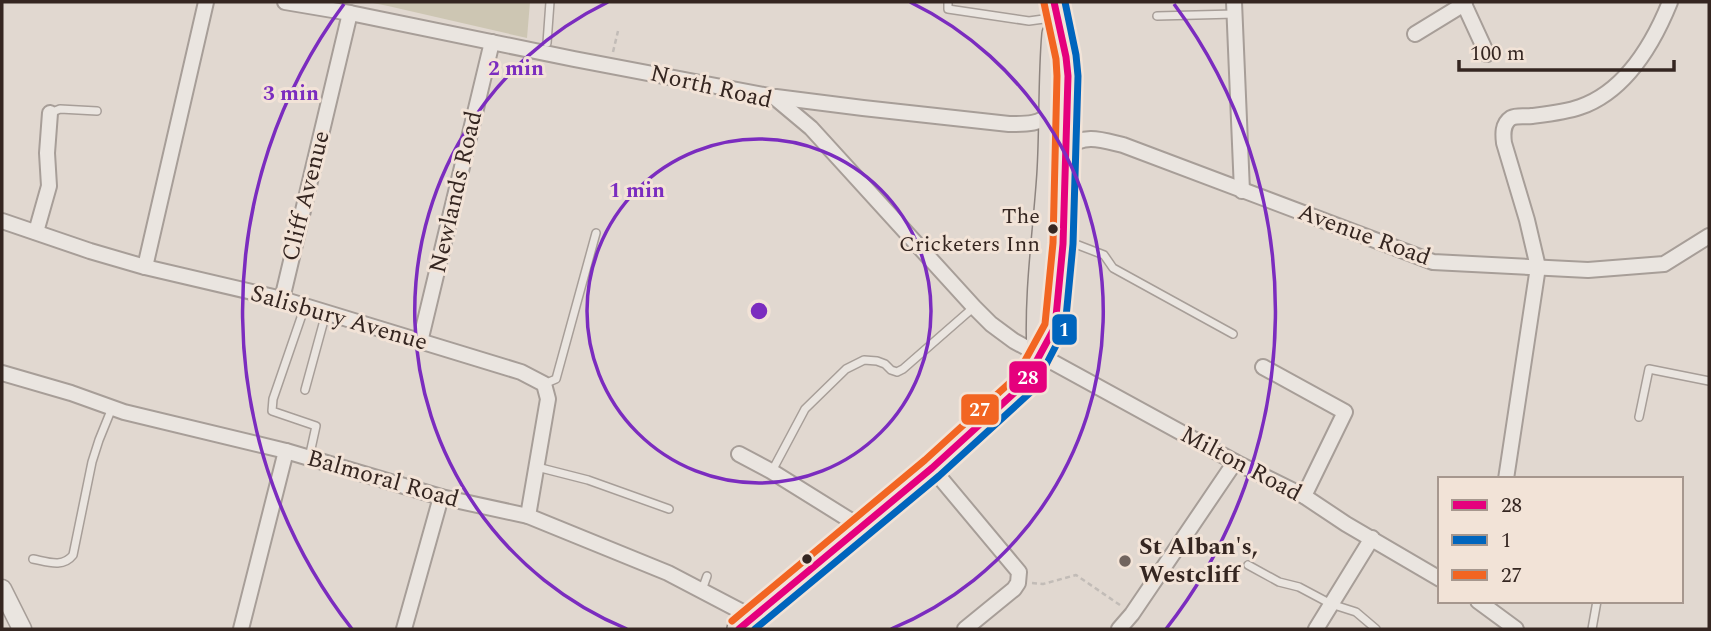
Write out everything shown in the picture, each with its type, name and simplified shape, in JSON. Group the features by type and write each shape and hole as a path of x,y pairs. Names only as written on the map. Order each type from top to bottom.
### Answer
{"main road":[{"path":"746,623 932,468 1024,384 1055,327 1053,244 1044,193 1051,113 1055,10"},
{"path":"1053,244 1067,148 1068,65 1055,10"}],"street":[{"path":"145,267 206,2"},
{"name":"North Road","path":"285,2 774,97 811,128 991,324 1014,341 1039,354"},
{"path":"1506,477 1538,267 1504,143 1505,125 1517,116 1580,107 1610,92 1636,65 1670,2"},
{"path":"1415,34 1464,3 1487,54"},
{"path":"1234,8 1242,191"},
{"name":"Cliff Avenue","path":"282,299 350,13"},
{"name":"Newlands Road","path":"420,342 492,42"},
{"path":"774,97 1009,124 1039,122 1051,113"},
{"path":"36,232 49,186 47,153 50,113"},
{"name":"Avenue Road","path":"1067,148 1073,143 1091,138 1122,145 1433,262 1588,270 1664,264 1709,236"},
{"name":"Salisbury Avenue","path":"2,221 145,267 282,299 521,372 544,384"},
{"name":"Milton Road","path":"1039,354 1235,462 1304,496 1438,578"},
{"path":"1263,368 1345,412 1304,496"},
{"name":"Balmoral Road","path":"2,373 124,412 286,451 441,497 528,516 668,573 702,591 746,623"},
{"path":"528,516 548,399 544,384"},
{"path":"241,629 286,451"},
{"path":"739,454 862,527"},
{"path":"1119,629 1132,614 1235,462"},
{"path":"932,468 1019,572 1018,583 1014,589 965,629"},
{"path":"404,629 441,497"},
{"path":"1316,629 1372,538"},
{"path":"2,589 22,629"},
{"path":"1484,603 1516,629"}],"lane":[{"path":"547,43 550,2"},
{"path":"948,2 948,9 1028,21 1055,10"},
{"path":"1157,16 1234,8"},
{"path":"50,113 60,108 97,111"},
{"path":"544,384 556,379 596,233"},
{"path":"1053,244 1079,246 1104,255 1113,268 1233,334"},
{"path":"305,306 273,399 272,411 316,426 309,458"},
{"path":"771,471 806,408 846,369 864,360 877,361 897,372 974,307"},
{"path":"305,390 326,313"},
{"path":"1639,417 1649,369 1709,381"},
{"path":"33,559 60,564 73,555 92,462 112,408"},
{"path":"537,467 588,480 669,509"},
{"path":"1248,565 1279,582 1308,590 1331,604 1356,612 1376,629"},
{"path":"702,591 707,576"},
{"path":"1592,629 1597,603"}],"path":[{"path":"611,65 618,31"},
{"path":"1018,583 1043,584 1076,575 1132,614"}],"shaded area":[{"path":"368,2 530,2 527,38 388,6"}],"transit line":[{"name":"28","path":"739,629 932,468 1024,384 1055,327 1063,244 1068,76 1054,2"},
{"name":"1","path":"755,629 939,476 1033,390 1065,328 1073,244 1078,76 1065,2"},
{"name":"27","path":"732,621 925,460 1016,377 1045,324 1053,243 1057,76 1044,3"}],"place":[{"name":"The Cricketers Inn","path":"1053,229"},
{"name":"St Alban's, Westcliff","path":"1125,561"}]}
